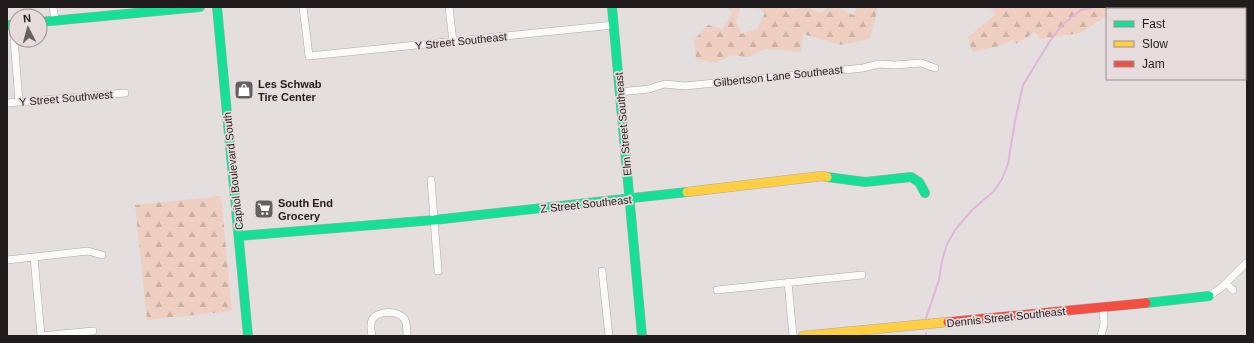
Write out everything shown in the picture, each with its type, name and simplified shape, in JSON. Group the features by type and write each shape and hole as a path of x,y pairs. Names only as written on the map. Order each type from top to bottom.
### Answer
{"street":[{"path":"53,7 55,20"},
{"path":"48,21 200,7"},
{"name":"Capitol Boulevard South","path":"217,7 248,336"},
{"name":"Y Street Southeast","path":"303,7 309,56 614,25"},
{"path":"449,7 453,42"},
{"name":"Elm Street Southeast","path":"612,7 642,336"},
{"path":"14,48 19,102"},
{"name":"Gilbertson Lane Southeast","path":"620,92 649,89 664,84 685,86 863,68 879,64 895,65 921,63 935,68"},
{"name":"Y Street Southwest","path":"7,104 125,93"},
{"name":"Z Street Southeast","path":"239,236 434,220 630,200 822,176 865,182 911,177 919,182 925,193"},
{"path":"431,180 438,271"},
{"path":"7,260 88,251 102,255"},
{"path":"34,257 41,336 93,331"},
{"path":"1209,296 1217,292 1246,263"},
{"path":"602,271 609,336"},
{"path":"717,290 862,275"},
{"path":"788,282 793,336"},
{"path":"1226,283 1233,290"},
{"name":"Dennis Street Southeast","path":"803,336 1209,296"},
{"path":"1102,336 1104,320 1103,307"},
{"path":"372,336 372,320 375,316 389,313 396,313 402,316 405,321 407,336"}],"green space":[{"path":"728,7 741,7 736,21 741,34 757,29 765,13 756,7 791,7 794,10 805,7 821,13 833,7 854,15 857,7 878,7 870,39 841,45 803,34 801,52 766,49 748,57 731,55 716,63 696,59 694,40 708,25 722,29 732,14"},
{"path":"989,7 1150,7 1106,8 1106,18 1080,33 1040,39 1035,32 1016,44 1013,39 1003,45 972,52 968,37 996,14"},
{"path":"1247,7 1247,23 1246,8 1172,8"},
{"path":"221,196 232,311 147,320 135,205"}],"waterway":[{"path":"926,318 939,280 947,244 955,230 972,210 994,191 1002,179 1008,164 1023,85 1050,41 1062,25 1081,10 1095,7"}],"traffic: fast":[{"path":"48,21 200,7"},
{"path":"217,7 248,336"},
{"path":"612,7 642,336"},
{"path":"827,177 865,182 911,177 919,182 925,193"},
{"path":"239,236 434,220 687,192"},
{"path":"1146,303 1209,296"}],"traffic: slow":[{"path":"687,192 822,176 827,177"},
{"path":"803,336 948,322"}],"traffic: jam":[{"path":"948,322 1146,303"}],"place":[{"name":"Les Schwab Tire Center","path":"244,90"},
{"name":"South End Grocery","path":"264,209"}]}
